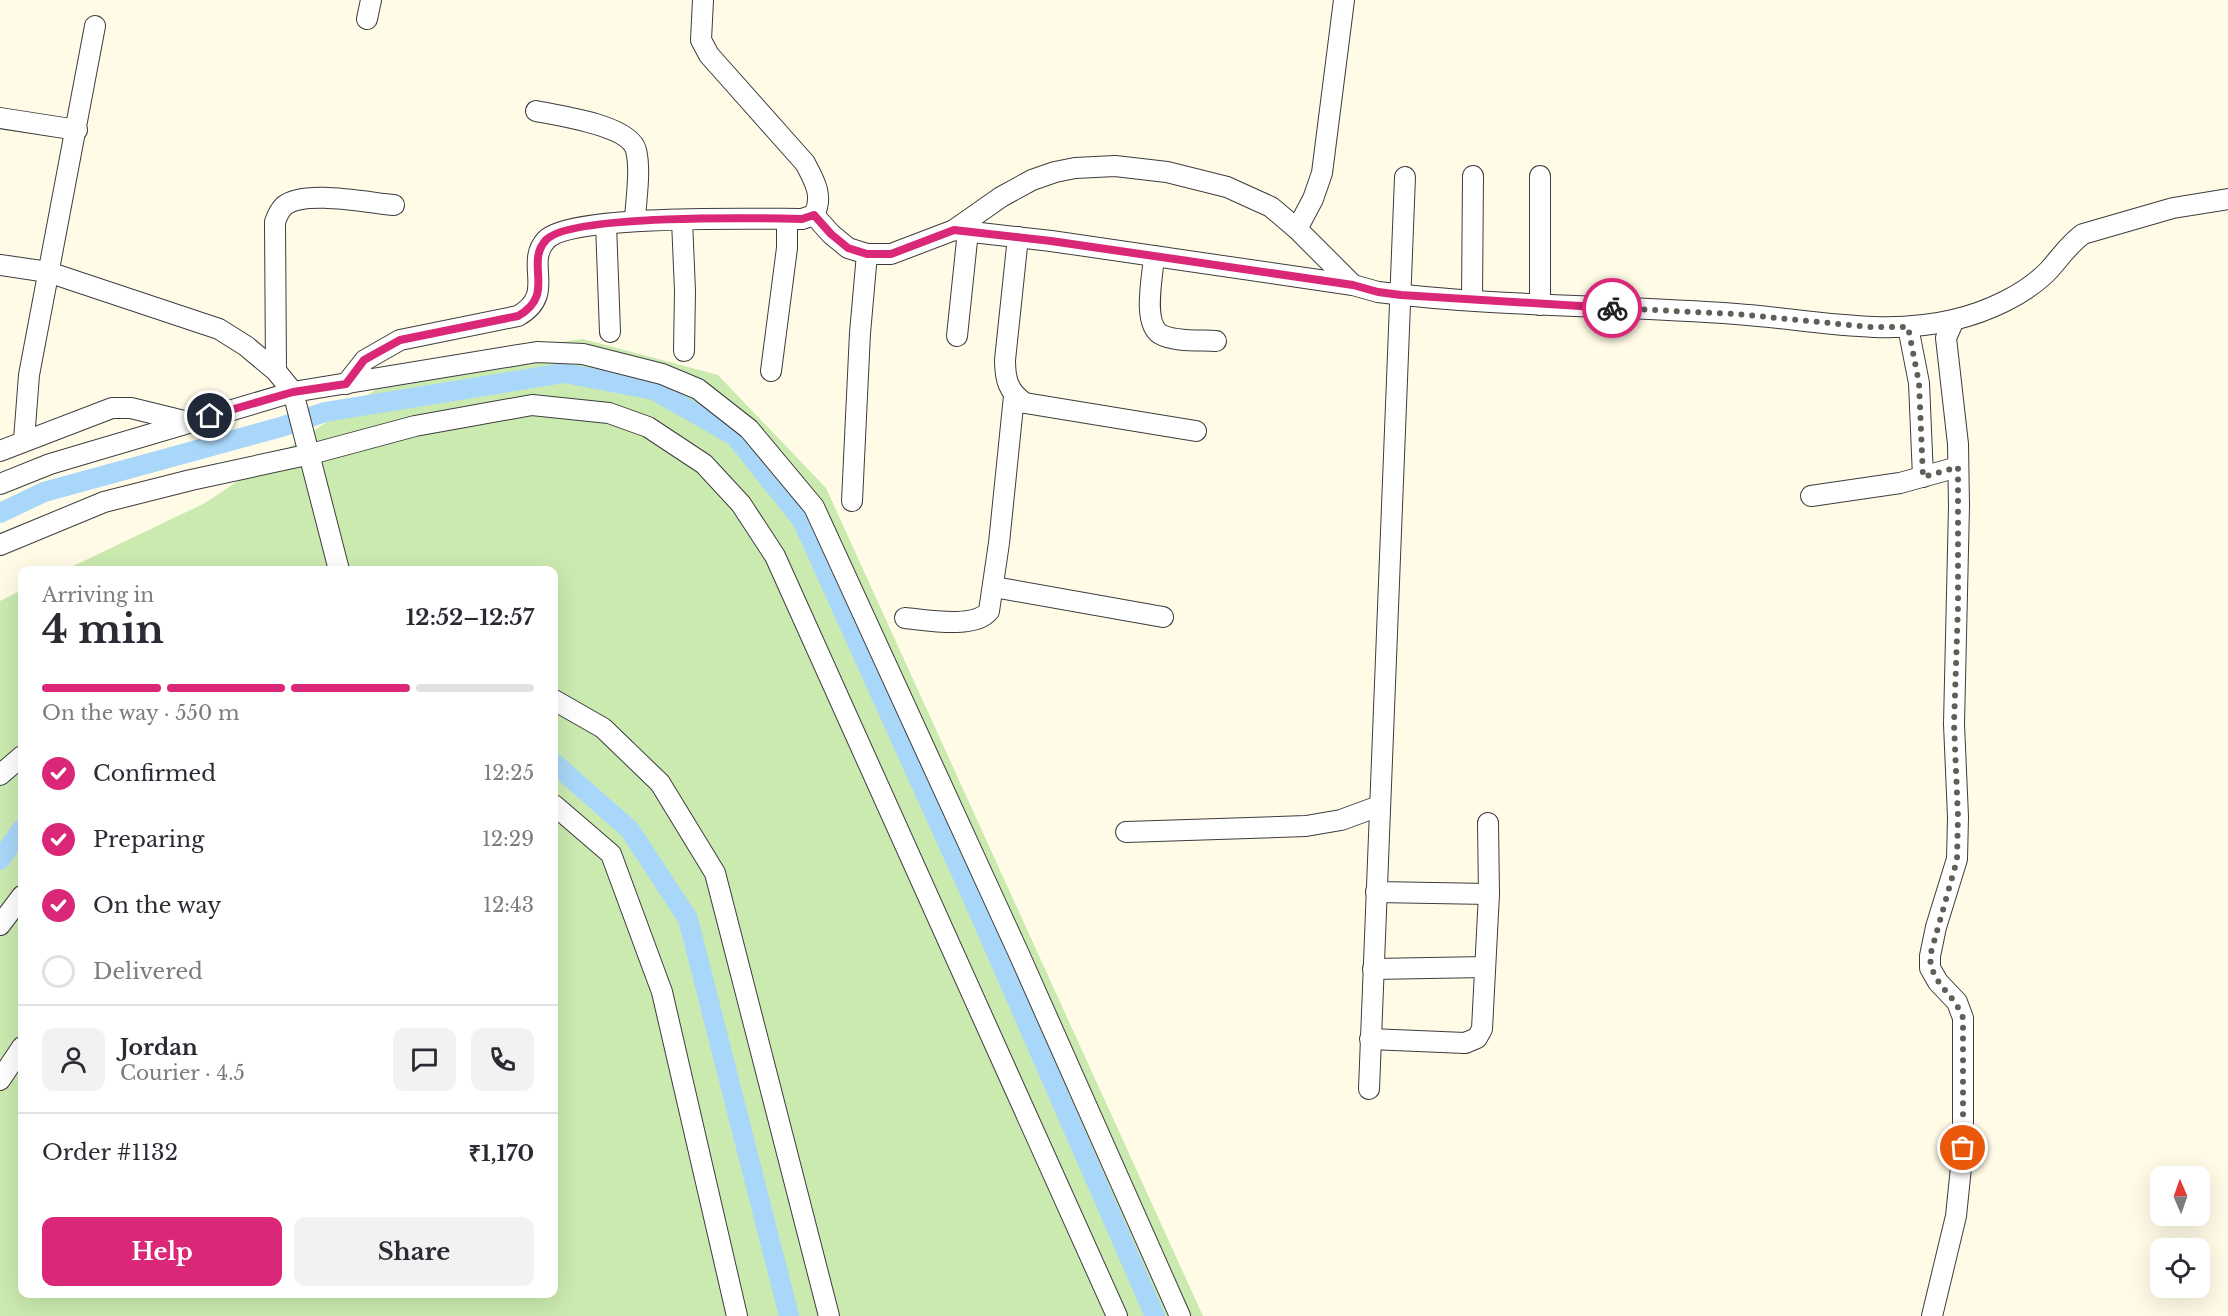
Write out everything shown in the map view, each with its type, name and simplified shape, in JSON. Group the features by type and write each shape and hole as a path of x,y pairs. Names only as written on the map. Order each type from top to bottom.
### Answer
{"street":[{"path":"346,384 364,360 400,340 518,316 531,309 537,299 539,254 544,241 553,234 566,229 635,220 802,219 814,215 820,204 816,183 805,163 709,55 701,40 703,0"},
{"path":"1297,229 1313,199 1322,173 1344,0"},
{"path":"24,440 28,375 77,130 95,26"},
{"path":"536,111 615,130 628,138 635,148 637,161 635,220"},
{"path":"0,118 77,130"},
{"path":"814,215 848,248 867,254 891,254 961,231 1001,197 1032,180 1075,168 1115,166 1167,172 1227,187 1271,207 1297,229 1353,285"},
{"path":"1472,300 1473,176"},
{"path":"1540,176 1540,305"},
{"path":"1369,1089 1405,177"},
{"path":"276,371 275,222 279,212 286,205 301,198 394,205"},
{"path":"961,231 1154,256 1353,285 1401,295 1540,305 1736,314 1870,327 1908,327 1954,320 1988,308 2030,287 2074,240 2083,234 2172,208 2228,199"},
{"path":"771,371 787,248 787,219"},
{"path":"682,220 685,291 684,351"},
{"path":"606,224 610,332"},
{"path":"957,336 961,231"},
{"path":"905,618 955,622 977,620 985,616 989,610 994,587 1014,396 1005,374 1005,360 1018,237"},
{"path":"852,501 860,333 867,254"},
{"path":"1154,256 1149,310 1152,326 1160,334 1168,336 1216,341"},
{"path":"0,265 48,272 219,329 246,346 276,371 295,398 338,566"},
{"path":"1932,1316 1956,1216 1963,1148 1963,1018 1957,1002 1938,982 1930,968 1930,956 1957,860 1958,817 1954,724 1958,606 1958,467 1946,338 1954,320"},
{"path":"1908,327 1919,383 1923,477"},
{"path":"0,484 50,464 189,422 346,384 537,352 583,354 662,374 698,389 749,429 814,507 1014,943 1180,1316"},
{"path":"1014,396 1025,403 1196,431"},
{"path":"0,545 104,502 415,426 532,405 564,406 609,413 648,427 704,464 741,504 775,556 1117,1316"},
{"path":"0,451 112,408 131,408 189,422"},
{"path":"1811,496 1900,483 1958,467"},
{"path":"994,587 1163,617"},
{"path":"558,702 603,728 660,783 715,873 829,1316"},
{"path":"0,775 18,759"},
{"path":"1126,832 1306,826 1341,820 1379,806"},
{"path":"558,808 610,854 662,992 737,1316"},
{"path":"1371,1039 1465,1042 1477,1038 1484,1019 1489,894 1488,823"},
{"path":"1376,892 1489,894"},
{"path":"0,925 18,901"},
{"path":"1373,969 1485,967"},
{"path":"0,1080 18,1053"}],"green space":[{"path":"583,339 718,375 826,488 1203,1316 0,1316 0,601 18,592 18,1298 558,1298 558,566 73,566 205,503 417,362"}],"waterway":[{"path":"0,513 44,492 281,427 325,412 564,373 654,390 735,436 802,520 973,899 1155,1316"},
{"path":"558,767 630,830 688,919 789,1316"},
{"path":"0,860 18,835"}],"way so far":[{"path":"1612,308 1736,314 1870,327 1908,327 1919,383 1923,477 1958,467 1958,606 1954,724 1958,817 1957,860 1936,927 1930,968 1938,982 1957,1002 1963,1018 1963,1148"}],"route":[{"path":"210,416 293,392 346,384 364,360 400,340 518,316 531,309 537,299 539,254 544,241 553,234 566,229 635,220 802,219 814,215 848,248 867,254 891,254 954,230 1051,241 1353,285 1401,295 1612,308"}]}
